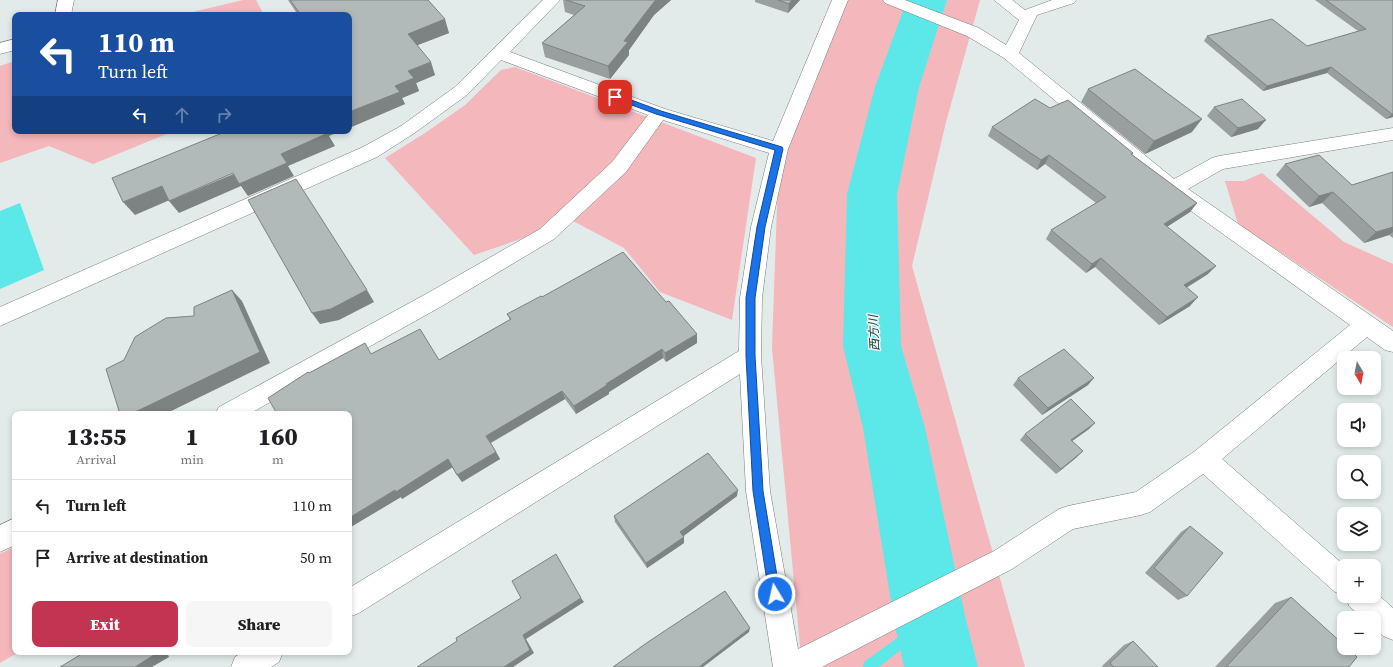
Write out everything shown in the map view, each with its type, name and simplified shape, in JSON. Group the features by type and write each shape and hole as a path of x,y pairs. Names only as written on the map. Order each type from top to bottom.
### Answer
{"street":[{"path":"64,12 66,0"},
{"path":"0,317 370,152 407,130 461,91 500,54 552,0"},
{"path":"787,667 758,491 750,356 750,298 761,227 779,149 840,0"},
{"path":"891,0 973,32 1010,54 1173,188 1393,343"},
{"path":"1002,0 1027,19"},
{"path":"1010,54 1031,12 1068,0"},
{"path":"0,50 12,45"},
{"path":"500,54 659,113 779,149"},
{"path":"232,411 434,300 547,234 619,167 659,113"},
{"path":"1173,188 1219,163 1393,134"},
{"path":"790,667 832,648 1003,560 1068,518 1141,503 1204,459 1366,324"},
{"path":"352,601 750,356"},
{"path":"1204,459 1337,577"},
{"path":"0,539 12,533"},
{"path":"1367,603 1393,626"},
{"path":"245,667 264,655"}],"shaded area":[{"path":"243,0 256,0 262,12 193,12"},
{"path":"840,0 980,0 946,122 912,266 1025,667 802,667 772,348 779,149"},
{"path":"12,62 12,134 167,134 93,164 49,146 0,163 0,66"},
{"path":"515,67 756,158 732,320 660,292 624,248 573,221 474,255 385,158 425,133 465,105 501,70"},
{"path":"1262,173 1344,242 1393,264 1393,327 1238,224 1225,181 1244,181"},
{"path":"12,548 12,655 14,655 0,663 0,554"}],"water":[{"path":"20,203 44,270 0,289 0,211"}],"building":[{"path":"290,0 428,0 445,19 408,34 431,62 408,71 414,78 395,86 400,92 352,111 352,12 299,12"},
{"path":"566,0 656,0 624,41 628,42 608,66 542,43 585,6"},
{"path":"778,0 792,0 789,4"},
{"path":"1326,0 1393,0 1393,114 1331,67 1267,86 1207,36 1272,19 1307,46 1366,29"},
{"path":"1135,69 1202,119 1154,141 1088,89"},
{"path":"1035,99 1050,108 1068,100 1133,153 1131,154 1197,203 1164,224 1216,266 1184,285 1198,297 1167,317 1101,258 1092,264 1051,230 1106,197 1049,155 1041,160 992,127"},
{"path":"1242,99 1266,120 1238,128 1214,107"},
{"path":"220,134 326,134 281,154 287,163 239,184 233,173 169,201 162,186 123,202 112,178"},
{"path":"1319,155 1352,185 1393,172 1393,227 1376,232 1333,192 1319,196 1285,164"},
{"path":"296,179 367,290 331,309 312,313 248,200"},
{"path":"623,252 666,302 669,301 697,334 665,353 662,349 574,406 562,391 486,436 496,452 457,475 448,459 396,492 395,490 352,516 352,411 275,411 268,398 308,372 309,373 365,343 371,354 420,329 439,360 511,319 507,314 541,296 542,297"},
{"path":"232,290 260,352 137,411 119,411 106,369 124,360 135,337 166,318 194,316 194,307"},
{"path":"1064,349 1094,378 1048,408 1018,378"},
{"path":"1071,399 1095,423 1071,440 1083,451 1061,469 1025,434"},
{"path":"708,453 738,490 680,532 684,537 646,563 614,516"},
{"path":"1190,526 1223,553 1187,596 1154,568"},
{"path":"556,554 581,598 523,635 530,650 504,667 417,667 457,641 456,638 521,598 512,581"},
{"path":"725,591 750,628 699,667 613,667 648,642"},
{"path":"1291,597 1337,639 1337,655 1355,655 1357,657 1349,667 1226,667"},
{"path":"1133,641 1158,667 1114,667 1110,663"},
{"path":"80,655 154,655 135,667 60,667"}],"waterway":[{"name":"西方川","path":"927,0 897,87 872,194 872,346 894,428 930,620 941,667"},
{"path":"869,667 930,620"}],"route":[{"path":"615,97 659,113 779,149 761,227 750,298 750,356 758,491 775,594"}]}
